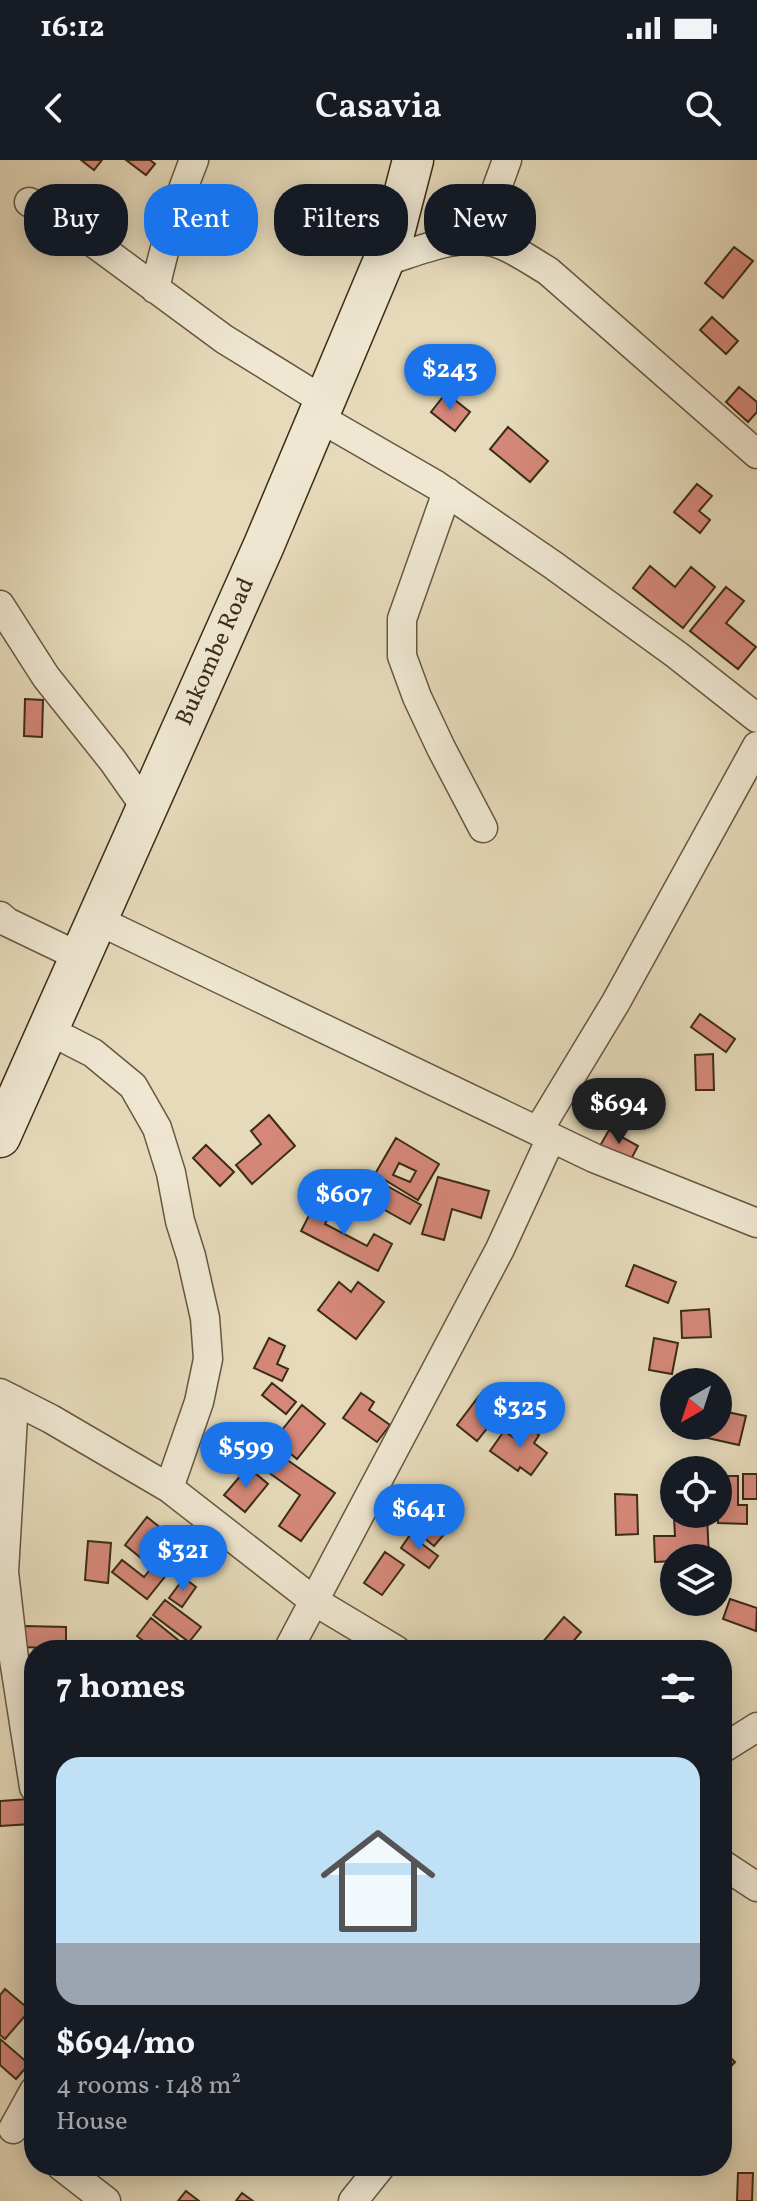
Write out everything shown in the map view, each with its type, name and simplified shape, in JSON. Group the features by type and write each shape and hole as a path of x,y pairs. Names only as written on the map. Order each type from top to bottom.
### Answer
{"main road":[{"name":"Bukombe Road","path":"0,1137 264,545 392,241 413,160"}],"street":[{"path":"155,289 167,237 194,160"},
{"path":"498,184 507,160"},
{"path":"383,262 424,250"},
{"path":"111,256 321,409 553,565 757,718"},
{"path":"522,256 548,271 757,454"},
{"path":"447,492 402,619 402,656 441,748 483,828"},
{"path":"0,605 46,677 146,808"},
{"path":"293,1640 500,1249 544,1134 757,746"},
{"path":"0,916 80,957"},
{"path":"97,920 594,1158 757,1223"},
{"path":"48,1030 93,1053 133,1086 157,1128 171,1173 205,1318 208,1359 199,1402 169,1488"},
{"path":"24,1723 4,1572 7,1397 169,1488 314,1601 379,1640"},
{"path":"732,1743 757,1727"},
{"path":"732,1871 757,1887"},
{"path":"74,2176 106,2201"},
{"path":"353,2201 373,2176"}],"building":[{"path":"81,160 102,160 94,170"},
{"path":"126,160 150,160 155,164 146,175"},
{"path":"734,247 753,261 723,298 705,283"},
{"path":"712,317 738,341 726,354 700,330"},
{"path":"739,387 757,402 757,412 748,422 726,402"},
{"path":"446,393 470,412 455,431 431,412"},
{"path":"508,427 548,461 530,482 490,449"},
{"path":"697,484 712,496 699,511 710,520 700,533 674,512"},
{"path":"650,566 675,587 691,567 715,587 683,628 633,588"},
{"path":"726,587 744,601 726,623 756,647 738,669 690,631"},
{"path":"25,699 43,700 42,737 24,736"},
{"path":"700,1014 735,1039 726,1052 691,1027"},
{"path":"713,1054 714,1090 696,1090 695,1055"},
{"path":"269,1115 295,1146 252,1184 236,1165 261,1144 251,1131"},
{"path":"609,1130 638,1146 629,1163 600,1146"},
{"path":"396,1138 439,1164 418,1200 375,1174","holes":["399,1163 416,1171 410,1182 393,1175"]},
{"path":"206,1145 234,1172 220,1186 193,1158"},
{"path":"438,1177 489,1191 481,1218 452,1209 444,1240 422,1234"},
{"path":"373,1178 421,1205 410,1224 363,1198"},
{"path":"319,1196 335,1204 325,1224 367,1246 374,1234 392,1244 378,1271 301,1231"},
{"path":"634,1265 676,1282 668,1303 626,1286"},
{"path":"339,1282 351,1292 358,1282 384,1302 356,1339 318,1310"},
{"path":"709,1309 711,1337 682,1338 681,1311"},
{"path":"269,1338 285,1346 277,1364 288,1369 282,1381 254,1368"},
{"path":"654,1338 678,1343 673,1368 660,1368 660,1372 649,1370"},
{"path":"272,1383 296,1402 286,1414 262,1395"},
{"path":"361,1393 374,1402 369,1410 390,1425 377,1442 343,1418"},
{"path":"479,1396 500,1412 477,1441 457,1425"},
{"path":"302,1405 325,1424 297,1459 274,1440"},
{"path":"732,1413 746,1416 739,1445 716,1440 732,1440"},
{"path":"522,1423 539,1435 534,1443 547,1453 531,1475 520,1467 518,1471 490,1451 504,1431 513,1437"},
{"path":"280,1455 335,1493 301,1541 279,1526 300,1495 268,1472"},
{"path":"248,1467 268,1484 245,1512 224,1495"},
{"path":"743,1474 757,1474 757,1499 743,1499"},
{"path":"732,1476 738,1476 738,1505 747,1505 747,1524 732,1523"},
{"path":"615,1494 637,1495 638,1534 616,1535"},
{"path":"147,1517 187,1549 147,1599 112,1572 122,1560 144,1577 152,1567 125,1545"},
{"path":"434,1521 446,1532 434,1546 422,1536"},
{"path":"675,1528 708,1528 708,1544 660,1544 660,1562 655,1562 654,1536 675,1536"},
{"path":"410,1535 438,1556 429,1568 401,1548"},
{"path":"88,1541 111,1543 108,1583 85,1580"},
{"path":"385,1552 404,1565 382,1595 364,1583"},
{"path":"184,1578 196,1587 182,1607 169,1598"},
{"path":"165,1600 201,1627 191,1640 186,1640 153,1615"},
{"path":"732,1600 757,1608 756,1631 723,1619 724,1616 732,1616"},
{"path":"564,1617 581,1632 574,1640 544,1640"},
{"path":"151,1618 178,1640 142,1640 137,1636"},
{"path":"25,1626 66,1627 66,1640 24,1640"},
{"path":"24,1799 24,1824 0,1826 0,1801"},
{"path":"5,1989 24,2005 24,2017 5,2039 0,2035 0,1995"},
{"path":"0,2039 24,2060 24,2070 16,2079 0,2065"},
{"path":"738,2173 753,2173 752,2201 737,2201"},
{"path":"186,2191 199,2201 178,2201"},
{"path":"242,2193 253,2201 236,2201"}]}
